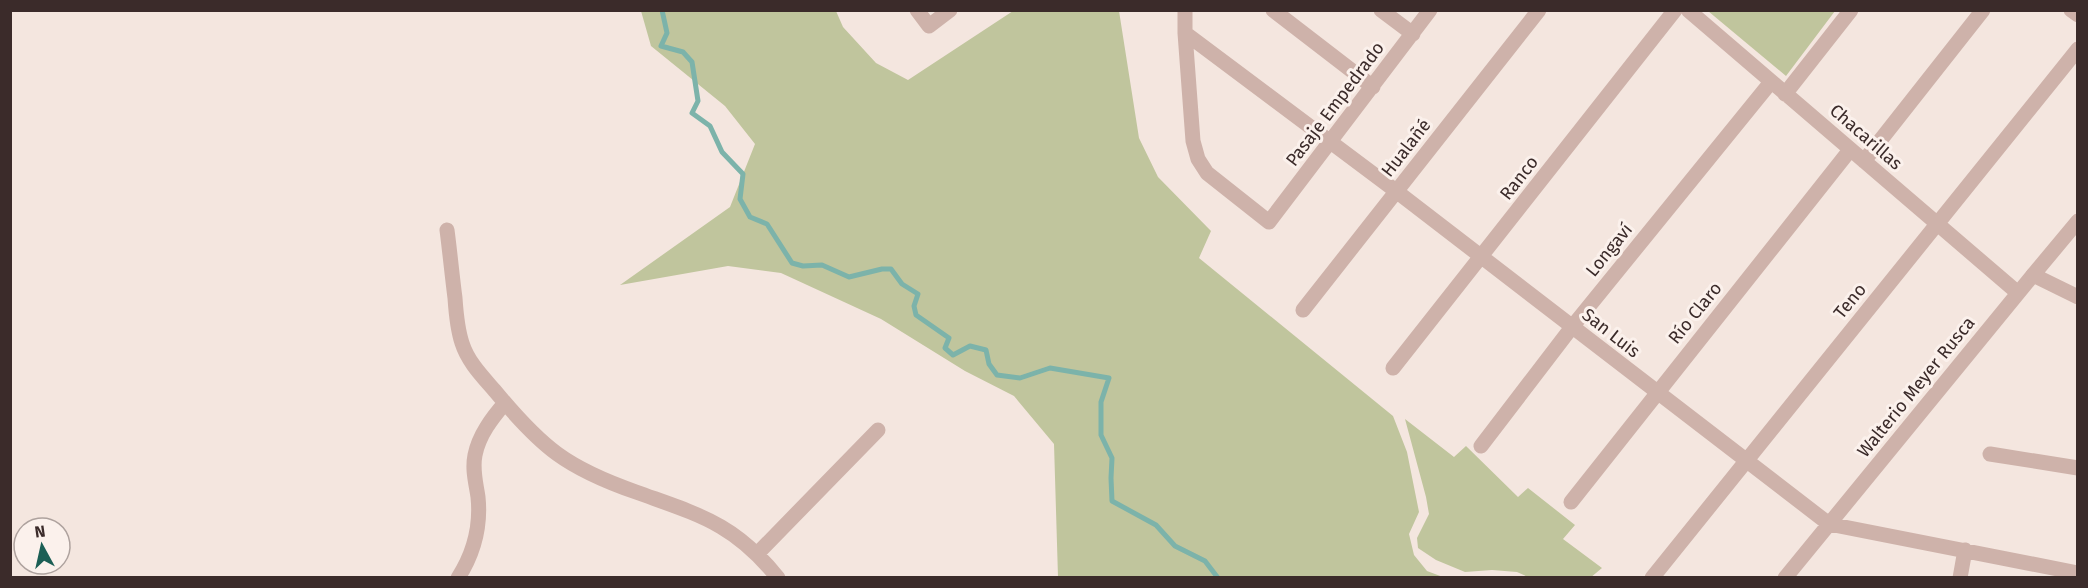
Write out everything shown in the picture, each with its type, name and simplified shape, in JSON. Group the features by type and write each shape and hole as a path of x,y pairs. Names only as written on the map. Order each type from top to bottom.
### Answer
{"street":[{"path":"917,10 929,26 950,10"},
{"path":"1185,10 1185,33"},
{"path":"1273,10 1372,87"},
{"path":"1382,10 1413,34"},
{"name":"Pasaje Empedrado","path":"1185,33 1193,141 1198,159 1207,173 1269,222 1430,10"},
{"name":"Hualañé","path":"1303,310 1539,10"},
{"name":"Ranco","path":"1393,368 1675,10"},
{"name":"Chacarillas","path":"1688,10 2018,293"},
{"path":"1785,94 1851,10"},
{"path":"1864,161 1983,10"},
{"path":"2071,10 2078,15"},
{"name":"San Luis","path":"1185,33 1482,256 1656,393 1829,524 1965,550 2060,573 2078,573"},
{"name":"Teno","path":"1652,578 2078,49"},
{"name":"Longaví","path":"1481,446 1572,327 1771,82"},
{"name":"Río Claro","path":"1571,502 1850,150"},
{"name":"Walterio Meyer Rusca","path":"1791,576 1829,524 2078,221"},
{"path":"447,230 458,327 463,345 470,360 531,433 566,462 599,479 711,520 742,540 778,578"},
{"path":"2033,275 2078,297"},
{"path":"459,577 473,548 478,520 474,481 475,455 484,431 505,403"},
{"path":"757,554 878,430"},
{"path":"1990,454 2078,468"},
{"path":"1960,578 1965,550"}],"green space":[{"path":"641,11 836,11 843,27 876,63 908,80 1013,11 1119,11 1139,138 1158,177 1211,231 1199,258 1393,416 1407,452 1419,512 1409,534 1414,555 1427,571 1443,577 1058,577 1054,444 1014,396 965,371 881,319 781,273 728,266 620,285 730,207 755,144 725,106 651,46"},
{"path":"1708,11 1835,11 1786,76"},
{"path":"1405,419 1454,457 1466,446 1518,497 1528,488 1575,525 1563,539 1602,568 1590,578 1528,577 1517,572 1492,570 1465,572 1436,560 1418,548 1417,538 1429,514"}],"waterway":[{"path":"662,10 667,33 661,46 683,52 692,62 698,101 692,113 710,126 722,152 743,174 740,199 750,217 767,224 792,263 803,266 822,265 849,277 891,269 902,284 918,294 914,306 916,315 949,338 945,348 953,355 970,346 986,350 989,364 997,375 1020,378 1050,368 1109,378 1101,402 1101,435 1112,458 1112,501 1156,525 1175,546 1205,561 1218,578"}]}
